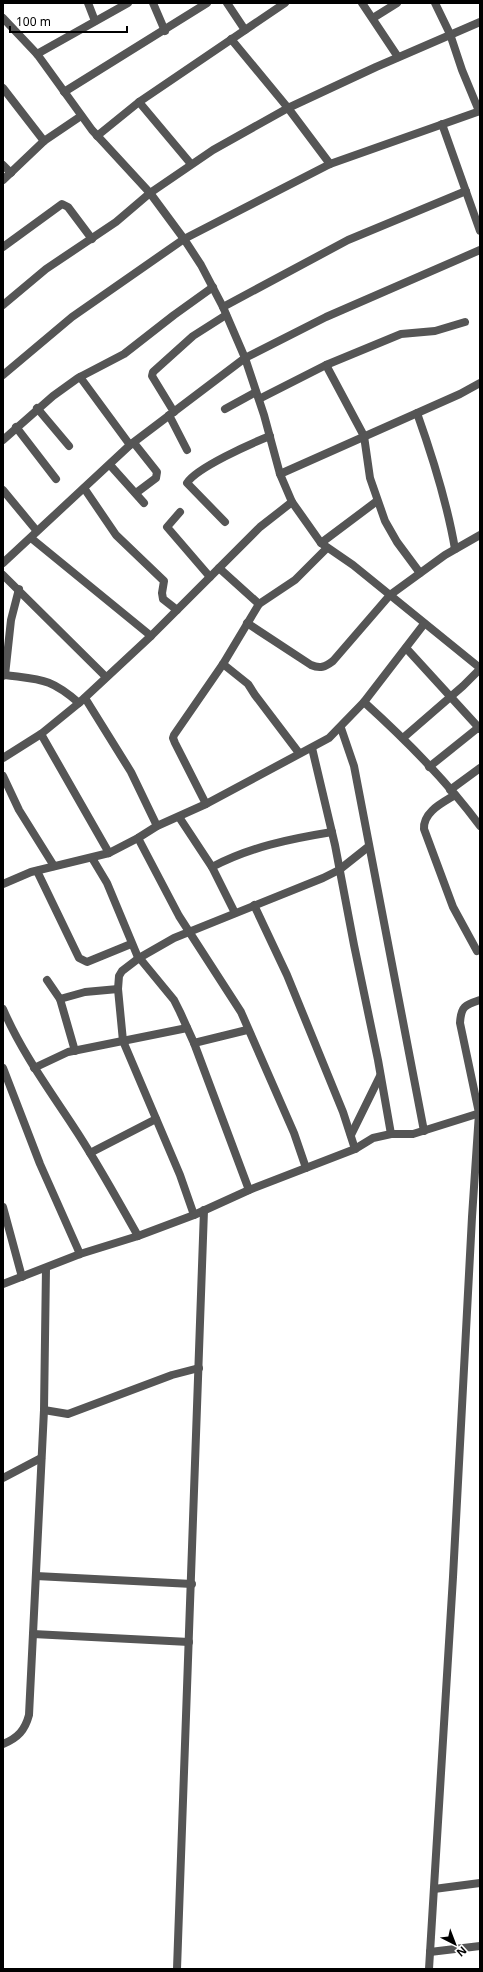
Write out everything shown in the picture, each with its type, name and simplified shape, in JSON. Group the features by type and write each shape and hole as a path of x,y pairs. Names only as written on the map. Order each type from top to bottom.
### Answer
{"street":[{"path":"88,3 95,21"},
{"path":"37,54 128,3"},
{"path":"153,3 165,30"},
{"path":"64,92 207,3"},
{"path":"227,3 245,30"},
{"path":"97,136 139,102 284,3"},
{"path":"362,3 398,56"},
{"path":"373,18 398,3"},
{"path":"3,375 72,317 184,239 330,164 479,111 462,70 450,34 435,3"},
{"path":"3,18 37,54 81,116 97,136 150,193 184,239 213,287 225,311 258,396 280,474 292,502 324,546 353,566 424,624 479,664 451,696 403,738"},
{"path":"3,305 46,269 116,222 150,193 191,164 288,108 398,56 480,22"},
{"path":"231,39 288,108 330,164"},
{"path":"3,88 44,141"},
{"path":"139,102 191,164"},
{"path":"3,180 44,141 81,116"},
{"path":"442,124 480,231"},
{"path":"3,165 11,173"},
{"path":"187,450 152,376 152,372 193,336 225,311 348,240 466,191"},
{"path":"3,247 62,204 68,207 92,238"},
{"path":"3,563 31,538 36,530 132,444 244,358 326,317 480,250"},
{"path":"3,440 37,408 80,377 124,354 213,287"},
{"path":"225,409 258,396 326,364 401,334 442,330 465,322"},
{"path":"326,364 364,436 367,462 377,501 397,542 420,572"},
{"path":"80,377 132,444 157,472 156,478 136,494"},
{"path":"280,474 460,394 480,383"},
{"path":"37,408 69,446"},
{"path":"417,413 442,486 449,513 455,549"},
{"path":"16,427 56,479"},
{"path":"224,522 187,483 194,476 227,455 270,436"},
{"path":"110,465 144,503"},
{"path":"84,488 116,535 164,581 162,593 163,599 177,610"},
{"path":"3,490 36,530"},
{"path":"206,804 173,738 223,664 259,604 295,580 324,546 377,501"},
{"path":"3,758 40,734 82,700 151,636 260,527 292,502"},
{"path":"180,512 167,527 210,577"},
{"path":"247,623 311,665 320,668 333,661 390,595 420,572 455,549 480,535"},
{"path":"31,538 151,636"},
{"path":"219,568 259,604"},
{"path":"3,575 19,589 106,677"},
{"path":"19,589 11,620 4,676 41,680 53,683 82,700 131,772 157,826"},
{"path":"3,884 54,866 109,853 157,826 206,804 329,738 341,728 364,702 424,624"},
{"path":"406,648 479,728 429,767"},
{"path":"223,664 248,684 299,753"},
{"path":"364,702 403,738 453,792 480,826"},
{"path":"341,728 354,766 368,847 424,1131"},
{"path":"40,734 109,853"},
{"path":"312,748 332,832 378,1060 391,1134"},
{"path":"477,951 453,907 424,829 424,824 429,814 480,768"},
{"path":"3,776 20,810 54,866"},
{"path":"179,817 212,867 235,913"},
{"path":"212,867 228,858 258,847 276,842 332,832"},
{"path":"138,838 188,931 234,1000 294,1133 306,1168"},
{"path":"194,1215 123,1041 118,989 118,981 122,971 140,958 188,931 339,870 368,847"},
{"path":"92,858 113,896 131,944 140,958 174,1000 194,1043 249,1190"},
{"path":"37,871 79,958 82,961 87,962 131,944"},
{"path":"254,905 287,975 343,1112 355,1149"},
{"path":"47,980 60,999 75,1051"},
{"path":"60,999 85,992 118,989"},
{"path":"429,1969 476,1216 480,1113 460,1023 460,1012 464,1006 477,1002"},
{"path":"3,1009 6,1026 90,1153 138,1236"},
{"path":"34,1068 54,1058 75,1051 186,1028"},
{"path":"194,1043 247,1030"},
{"path":"3,1068 40,1164 80,1254"},
{"path":"351,1135 380,1076"},
{"path":"3,1284 80,1254 138,1236 194,1215 249,1190 355,1149 373,1138 391,1134 403,1136 424,1131 480,1113"},
{"path":"90,1153 156,1119"},
{"path":"3,1207 22,1277"},
{"path":"177,1969 192,1584 204,1210"},
{"path":"3,1744 21,1734 28,1721 44,1410 46,1268"},
{"path":"44,1410 68,1414 172,1375 199,1368"},
{"path":"3,1478 41,1458"},
{"path":"36,1576 192,1584"},
{"path":"33,1634 189,1642"},
{"path":"434,1889 480,1883"},
{"path":"430,1952 480,1946"}]}
